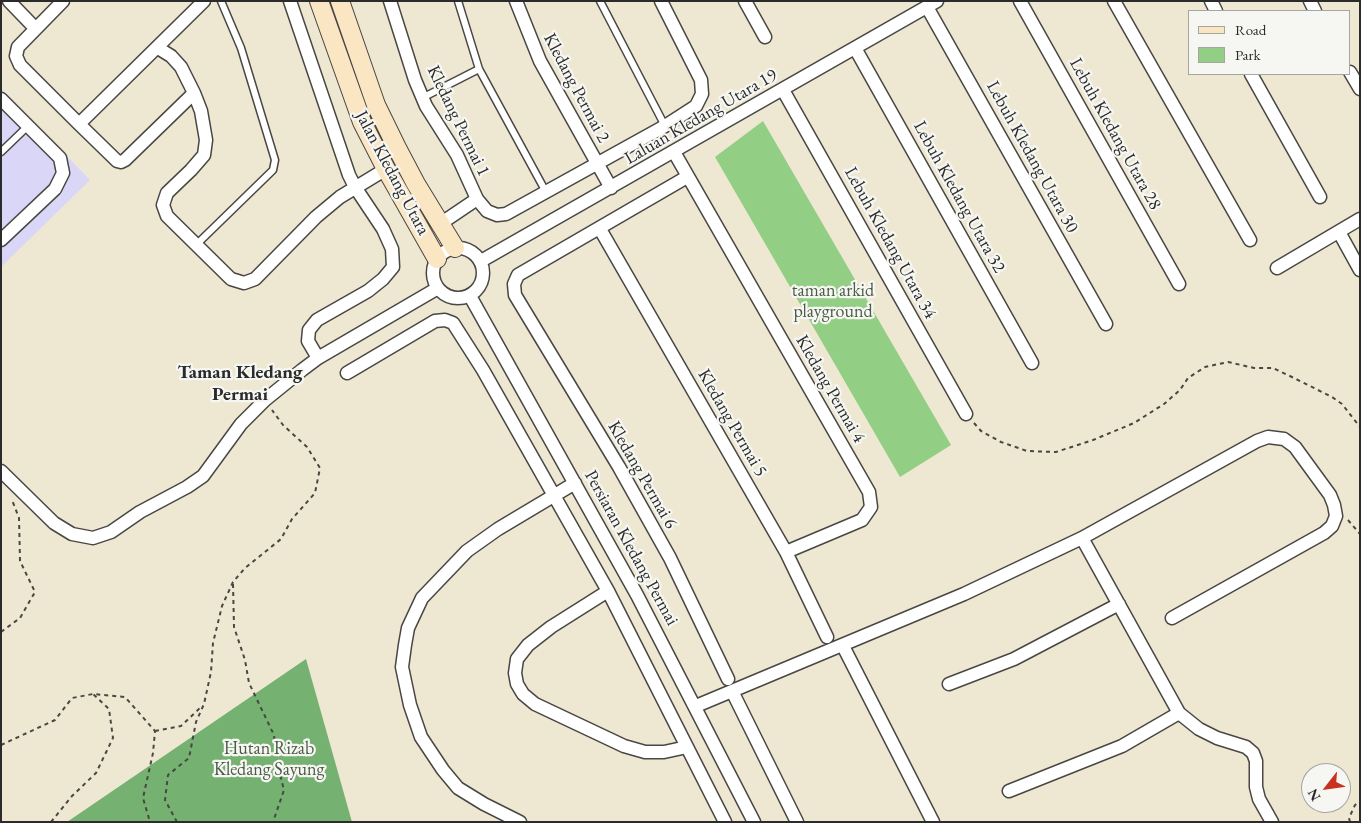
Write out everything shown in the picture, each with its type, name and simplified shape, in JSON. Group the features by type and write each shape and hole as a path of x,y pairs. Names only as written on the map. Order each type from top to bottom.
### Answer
{"main road":[{"name":"Jalan Kledang Utara","path":"319,1 362,122 386,169 437,259"},
{"name":"Jalan Kledang Utara","path":"340,1 376,105 396,148 455,248"}],"street":[{"path":"9,1 34,28"},
{"path":"63,1 34,28 18,47 16,56 20,65 117,161 125,160 194,93"},
{"path":"79,124 204,1"},
{"path":"290,1 340,150 355,187 383,229 392,249 393,267 383,278 368,291 317,320 309,330 308,341 318,358"},
{"name":"Kledang Permai 1","path":"390,1 422,98 457,156 477,199"},
{"name":"Kledang Permai 2","path":"516,1 540,61 611,188"},
{"path":"440,224 477,199 487,212 497,215 506,214 665,126 696,106 702,94 701,80 660,1"},
{"path":"745,1 765,37"},
{"name":"Lebuh Kledang Utara 28","path":"1020,1 1179,284"},
{"path":"1114,1 1250,240"},
{"name":"Laluan Kledang Utara 19","path":"481,261 932,4"},
{"name":"Lebuh Kledang Utara 30","path":"932,4 1106,324"},
{"path":"158,48 170,56 180,67 194,93 201,111 206,140 204,155 166,193 163,204 167,216 231,279 244,283 255,279 316,217 340,197 386,169"},
{"name":"Lebuh Kledang Utara 32","path":"855,48 1032,363"},
{"path":"1252,75 1320,197"},
{"name":"Lebuh Kledang Utara 34","path":"783,90 966,414"},
{"path":"1,99 60,158 63,173 55,189 1,240"},
{"name":"Kledang Permai 4","path":"674,152 869,492 871,507 862,520 786,552"},
{"path":"600,229 687,177"},
{"path":"1277,268 1360,219"},
{"name":"Kledang Permai 6","path":"600,229 518,275 514,284 515,296 619,467 670,558 797,822"},
{"name":"Kledang Permai 5","path":"600,229 786,552 827,637"},
{"path":"1339,232 1360,270"},
{"path":"455,248 470,251 481,261 484,274 475,292 463,298 449,296 438,288 433,273 437,259 442,254 455,248"},
{"path":"1,472 54,523 72,534 93,538 111,532 140,512 187,487 203,476 241,424 265,400 318,358 438,288"},
{"name":"Persiaran Kledang Permai","path":"470,296 638,595 754,822"},
{"path":"346,372 435,321 445,320 453,323 483,370 608,591 725,822"},
{"path":"696,706 730,685 843,646 964,594 1082,538 1257,441 1268,437 1284,439 1295,447 1330,495 1336,516 1332,526 1324,533 1172,618"},
{"path":"520,822 484,804 458,788 443,770 421,737 410,705 402,667 405,645 408,628 422,598 442,574 467,551 498,529 575,483"},
{"path":"1082,538 1179,713 1199,729 1217,738 1246,747 1253,753 1256,761 1256,787 1259,799 1272,822"},
{"path":"608,591 528,644 517,659 515,673 517,684 523,694 535,704 624,746 645,752 664,752 687,747"},
{"path":"949,684 1014,660 1119,604"},
{"path":"843,646 934,822"},
{"path":"1009,791 1122,746 1179,713"}],"lane":[{"path":"197,244 273,170 275,160 242,48 221,1"},
{"path":"458,1 479,69 546,192"},
{"path":"600,1 665,126"},
{"path":"422,98 479,69"},
{"path":"1,152 28,126"}],"path":[{"path":"966,414 981,431 1001,442 1027,451 1056,452 1093,440 1134,423 1164,404 1180,390 1188,378 1205,367 1228,362 1254,368 1272,368 1294,378 1342,404 1360,427"},
{"path":"177,822 165,800 168,775 189,758 196,722 204,704 211,672 213,643 222,606 233,582 245,568 281,539 292,520 315,493 320,468 308,447 283,426 265,400"},
{"path":"1,632 20,618 35,592 20,562 19,518 12,500"},
{"path":"233,582 234,627 245,660 249,683 274,735 276,759 284,790 273,822"},
{"path":"52,822 72,796 96,773 113,738 109,709 93,694"},
{"path":"1,745 55,720 72,698 93,694 125,698 155,732 143,798 150,822"},
{"path":"155,732 181,726 204,704"},
{"path":"1350,822 1349,818 1355,805 1360,802"}],"shaded area":[{"path":"1,88 90,180 1,267"}],"green space":[{"name":"taman arkid playground","path":"763,121 951,445 900,477 715,157"},
{"name":"Hutan Rizab Kledang Sayung","path":"306,659 352,822 67,822"}],"district":[{"name":"Taman Kledang Permai","path":"240,384"}]}
